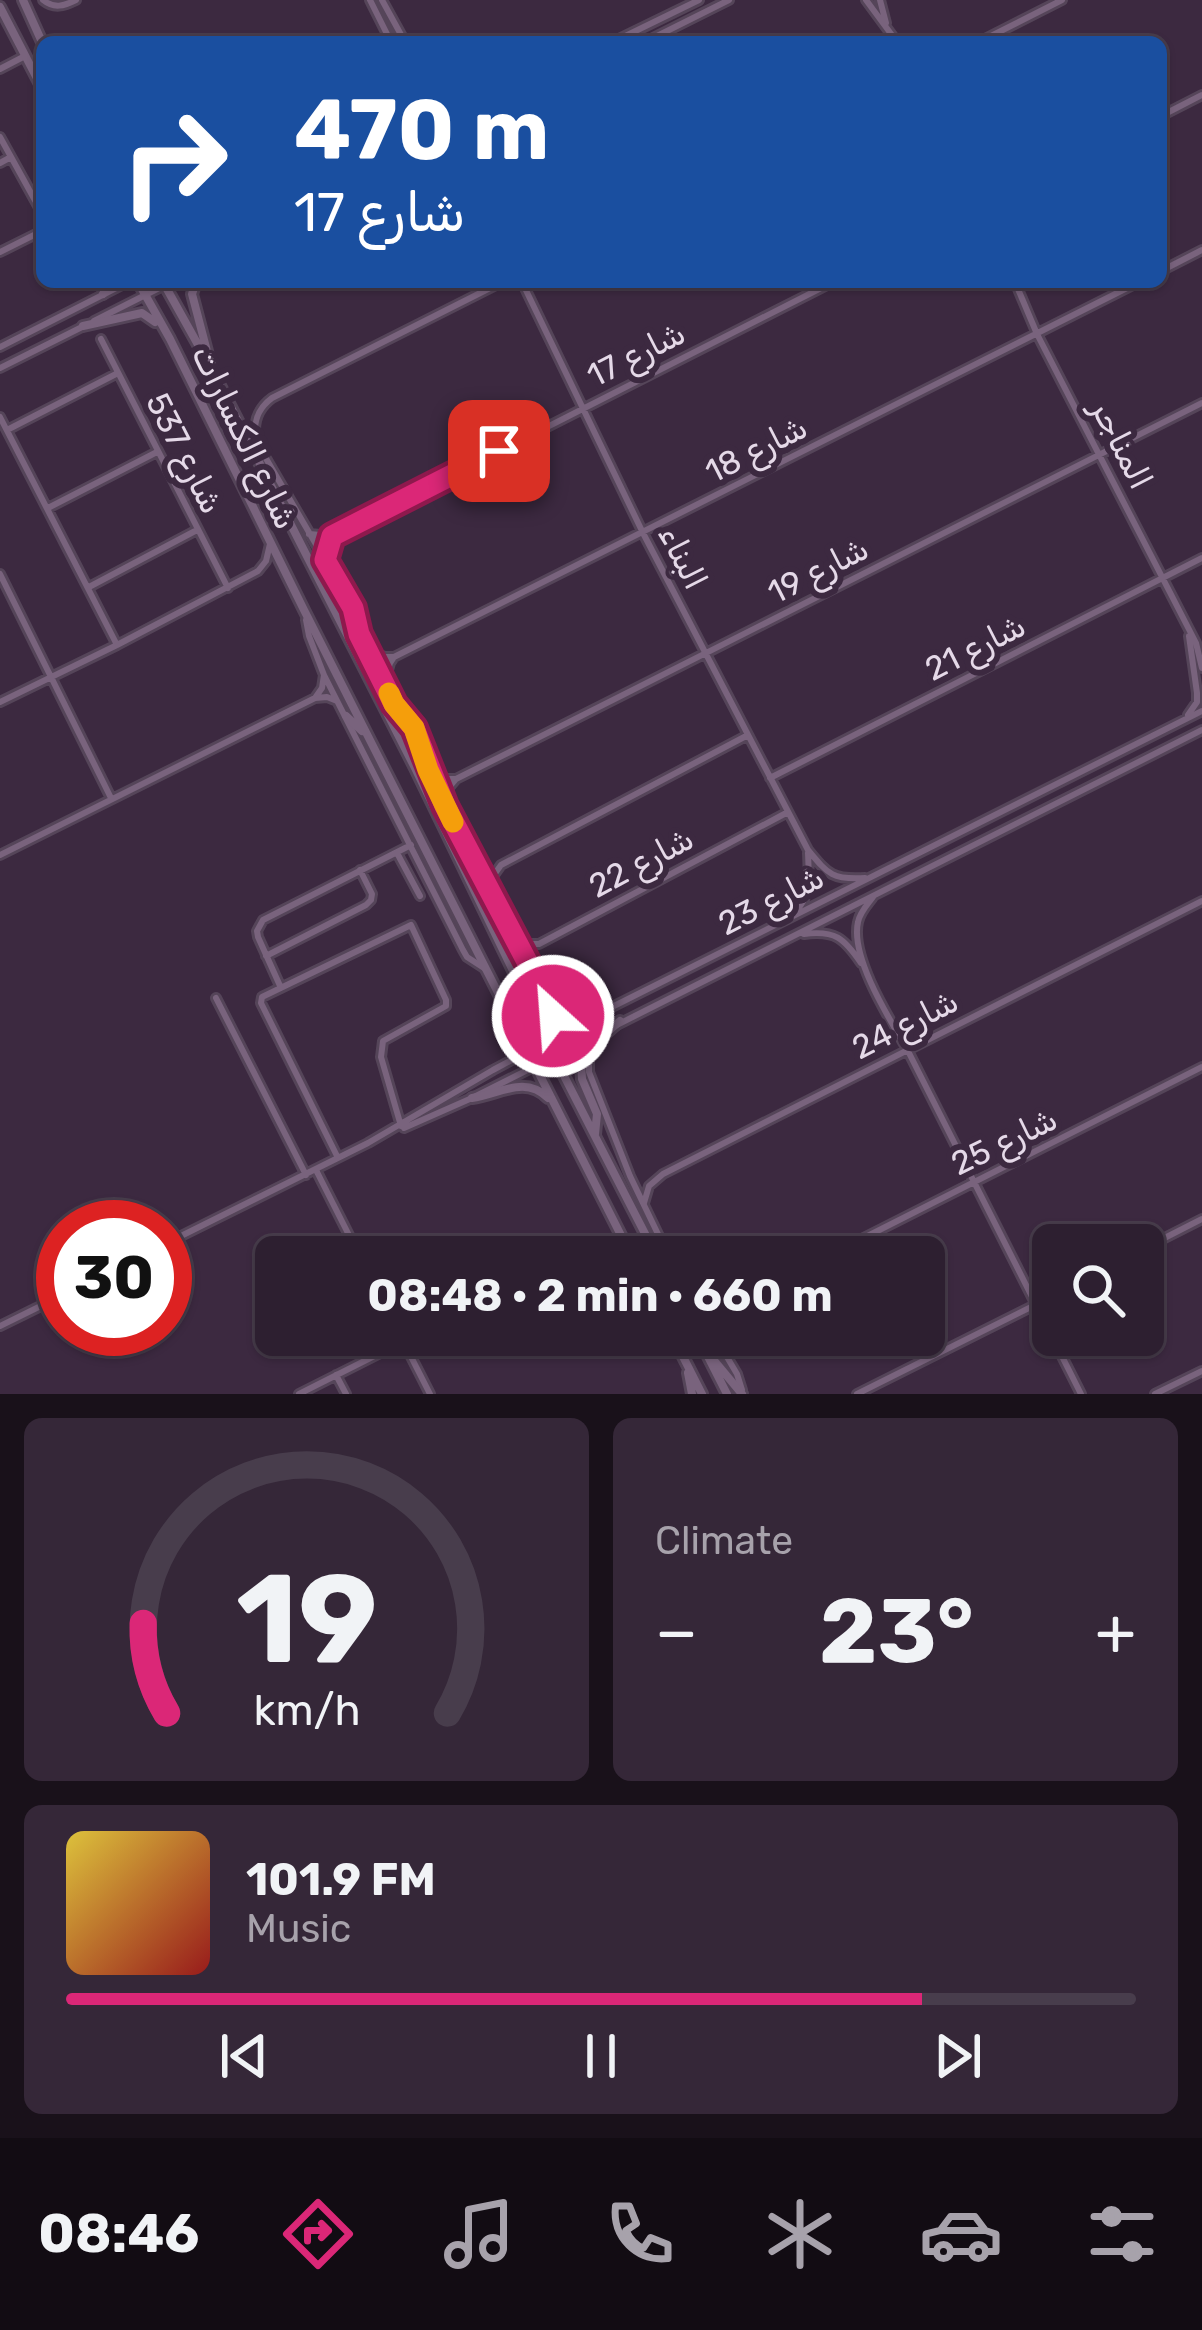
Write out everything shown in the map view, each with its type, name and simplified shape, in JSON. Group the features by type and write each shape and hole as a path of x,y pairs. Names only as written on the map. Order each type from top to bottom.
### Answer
{"street":[{"path":"23,0 39,36"},
{"path":"43,0 64,6 76,0"},
{"path":"370,0 388,36"},
{"path":"382,0 402,36"},
{"path":"392,16 394,0"},
{"path":"625,36 699,0"},
{"path":"657,36 729,0"},
{"path":"866,0 893,36"},
{"path":"880,0 887,27"},
{"path":"991,36 1062,0"},
{"path":"0,7 36,76"},
{"path":"0,69 26,56"},
{"path":"1167,113 1202,95"},
{"path":"0,137 36,202"},
{"path":"0,163 11,157"},
{"path":"0,252 36,235"},
{"path":"1167,268 1202,250"},
{"path":"104,294 108,288"},
{"path":"0,347 116,288"},
{"name":"شارع الكسارات","path":"141,288 621,1236"},
{"path":"0,368 157,288"},
{"name":"شارع الكسارات","path":"169,288 415,768 646,1236"},
{"path":"194,288 211,368"},
{"path":"359,634 353,608 257,443 256,416 272,398 490,288"},
{"name":"البناء","path":"525,288 643,532 808,850"},
{"name":"شارع 17","path":"332,536 821,288"},
{"name":"المناجر","path":"1018,288 1199,646 1202,668"},
{"name":"شارع 18","path":"394,657 1126,288"},
{"path":"83,326 142,313 170,339"},
{"name":"شارع 537","path":"100,339 228,588"},
{"path":"7,430 117,373"},
{"name":"شارع 19","path":"456,779 1202,403"},
{"path":"0,417 117,645"},
{"path":"48,508 157,452"},
{"path":"89,587 197,530"},
{"path":"309,534 332,536 325,560"},
{"path":"0,702 258,571 271,544"},
{"name":"شارع 21","path":"770,778 1202,558"},
{"path":"0,574 111,798"},
{"path":"315,578 334,596 385,682 415,768"},
{"path":"304,610 324,674 463,950 489,971"},
{"name":"المناجر","path":"1181,722 1197,703 1188,628"},
{"path":"367,649 394,657 385,682"},
{"path":"315,698 324,674"},
{"path":"0,855 315,698 338,701"},
{"path":"394,704 414,728 445,806 551,1007 546,1035"},
{"name":"شارع 23","path":"368,1144 528,1051 546,1035 604,1011 1202,711"},
{"path":"346,716 370,738"},
{"name":"شارع 23","path":"192,1231 472,1098 1202,733"},
{"path":"490,893 491,879 501,865 748,735"},
{"path":"428,770 440,778 456,779"},
{"path":"445,806 456,779"},
{"name":"شارع 22","path":"515,940 539,944 788,812"},
{"path":"281,988 258,938 262,920 411,845"},
{"path":"808,850 835,877 869,878"},
{"path":"786,920 806,897 808,850"},
{"path":"398,853 420,896"},
{"path":"472,860 501,865"},
{"path":"266,956 366,905 372,894 360,870"},
{"path":"866,970 857,925 876,893"},
{"name":"شارع 24","path":"644,1203 649,1186 663,1174 1202,902"},
{"path":"338,1158 262,998 411,925 446,1006 383,1041 381,1057 401,1126"},
{"path":"794,936 824,932 838,936 866,970 1032,1294"},
{"path":"216,998 306,1175"},
{"path":"530,1003 553,1016 604,1011"},
{"path":"595,1136 597,1114 581,1062 620,1021"},
{"path":"590,1048 589,1072 659,1236"},
{"name":"شارع 25","path":"868,1236 1202,1067"},
{"path":"472,1098 525,1085 540,1090 556,1108"},
{"path":"316,1170 349,1236"},
{"path":"1164,1239 1202,1220"},
{"path":"857,1394 1032,1306"},
{"path":"0,1326 36,1308"},
{"path":"299,1394 369,1356"},
{"path":"410,1356 430,1394"},
{"path":"683,1356 702,1394"},
{"path":"708,1356 727,1394"},
{"path":"709,1356 742,1394"},
{"path":"726,1356 742,1394"},
{"path":"1062,1356 1081,1394"},
{"path":"685,1360 692,1394"},
{"path":"1156,1394 1202,1371"},
{"path":"336,1375 346,1394"}],"slow traffic":[{"path":"389,693 414,728 453,822"}],"route":[{"path":"499,451 332,536 325,560 353,608 359,634 394,704 414,728 445,806 553,1016"}]}
